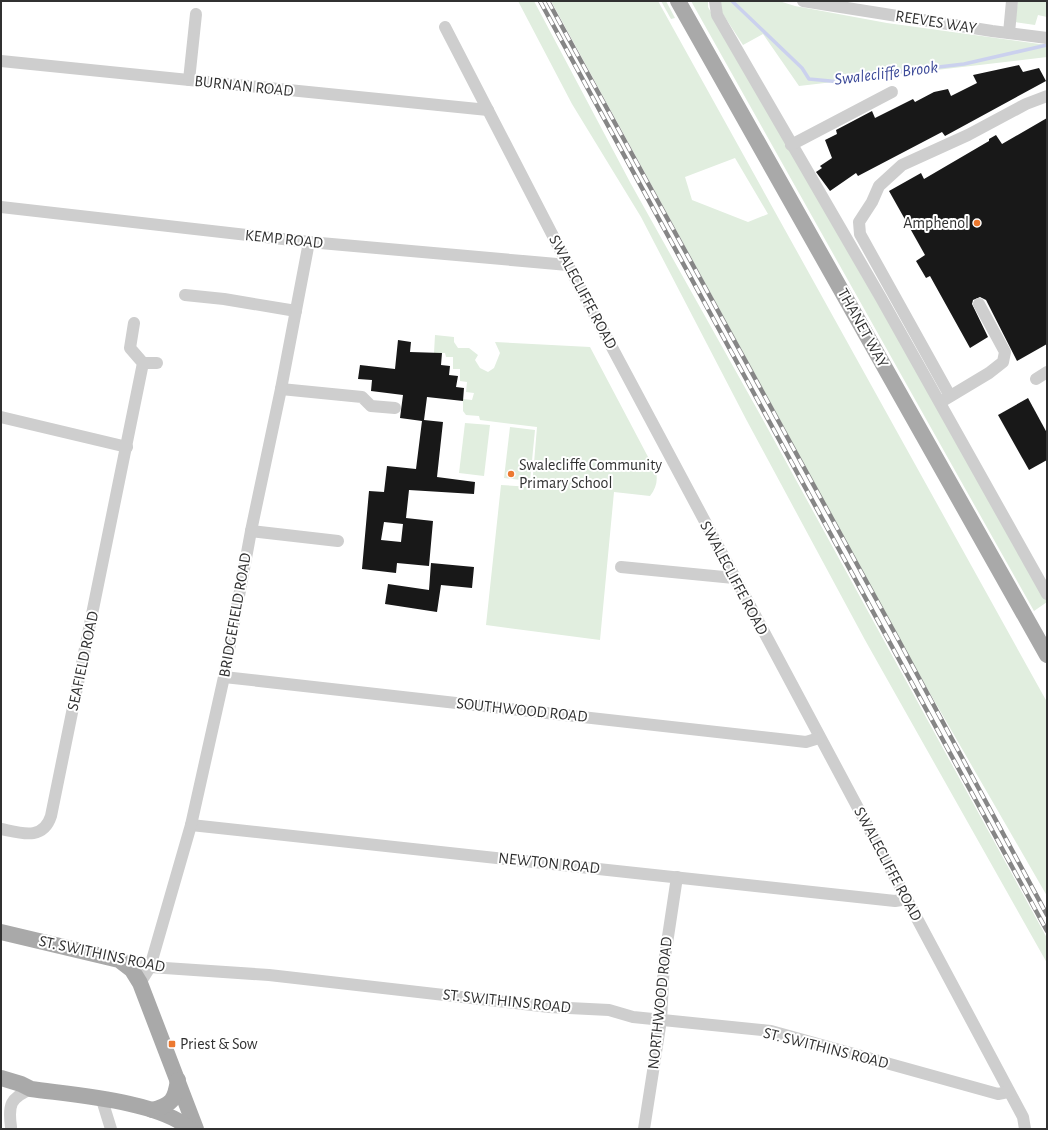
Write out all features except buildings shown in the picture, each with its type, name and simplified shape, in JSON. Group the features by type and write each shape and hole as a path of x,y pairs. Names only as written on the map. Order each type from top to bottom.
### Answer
{"main road":[{"name":"THANET WAY","path":"678,1 1047,655"},
{"name":"ST. SWITHINS ROAD","path":"1,932 119,960"},
{"path":"119,960 132,970 140,983 196,1129"},
{"path":"1,1078 21,1084 31,1089 102,1100 152,1110 184,1124 190,1129"},
{"path":"152,1110 170,1103 175,1096 178,1080"}],"street":[{"path":"715,1 717,15 791,145 881,298 944,399"},
{"name":"REEVES WAY","path":"802,1 1047,38"},
{"path":"1009,33 1012,1"},
{"path":"189,80 196,14"},
{"name":"SWALECLIFFE ROAD","path":"445,24 568,266 819,738 907,899 1008,1092 1023,1117 1025,1129"},
{"name":"BURNAN ROAD","path":"1,61 488,110"},
{"path":"791,145 892,92"},
{"path":"1047,96 1026,104 968,134 902,165 879,186 872,202 859,222 860,234 944,399 1047,594"},
{"name":"KEMP ROAD","path":"1,207 309,242 568,266"},
{"name":"BRIDGEFIELD ROAD","path":"140,983 150,967 191,825 224,677 251,531 281,389 309,242"},
{"path":"185,295 224,299 296,311"},
{"path":"944,399 989,373 1003,362 1005,352 979,304"},
{"path":"134,323 130,348 144,363 156,363"},
{"name":"SEAFIELD ROAD","path":"1,829 24,834 39,832 48,826 144,363"},
{"path":"1036,378 1047,372"},
{"path":"281,389 362,397 371,406 395,408"},
{"path":"1,417 127,447"},
{"path":"251,531 338,541"},
{"path":"622,567 734,578"},
{"name":"SOUTHWOOD ROAD","path":"224,677 806,742 819,738"},
{"name":"NEWTON ROAD","path":"191,825 896,901 907,899"},
{"name":"NORTHWOOD ROAD","path":"644,1129 661,1020 664,963 677,877"},
{"name":"ST. SWITHINS ROAD","path":"119,960 138,962 150,967 269,975 549,1007 609,1010 633,1017 771,1032 998,1094 1008,1092"},
{"path":"11,1128 9,1112 12,1101 20,1094 31,1089"},
{"path":"102,1100 111,1129"},
{"path":"1,1110 11,1128"}],"green space":[{"path":"518,1 534,1 631,184 762,418 1047,938 1047,963 865,640 747,421 641,217 572,104"},
{"path":"551,1 658,1 1047,702 1047,896 920,676","holes":["735,158 768,214 748,222 692,200 685,177"]},
{"path":"661,1 666,1 675,18 671,19"},
{"path":"691,1 708,1 708,7 731,48 1047,598 1047,602 1034,611"},
{"path":"720,1 779,1 795,6 887,23 1047,45 1047,57 799,86 763,34 743,45 719,8"},
{"path":"1018,1 1047,1 1047,17 1038,15 1035,25 1015,22"},
{"path":"435,335 454,337 454,342 458,348 469,348 478,355 475,360 480,368 488,372 494,368 500,353 495,342 590,347 656,472 657,478 654,490 650,496 614,492 600,640 486,625 501,485 532,487 537,427 480,420 479,416 466,415 463,411 463,399 472,400 474,393 466,392 467,382 460,381 460,369 453,369 453,357 446,357 445,353 434,353"},
{"path":"465,423 490,425 484,476 459,473"},
{"path":"510,427 535,430 530,481 504,478"}],"waterway":[{"name":"Swalecliffe Brook","path":"732,1 802,68 809,79 841,82 854,77 964,64 1047,45"}],"railway":[{"path":"540,1 1047,931"},
{"path":"548,1 898,639 1047,915"}],"place":[{"name":"Amphenol","path":"977,223"},
{"name":"Swalecliffe Community Primary School","path":"511,474"},
{"name":"Priest & Sow","path":"172,1044"}]}
